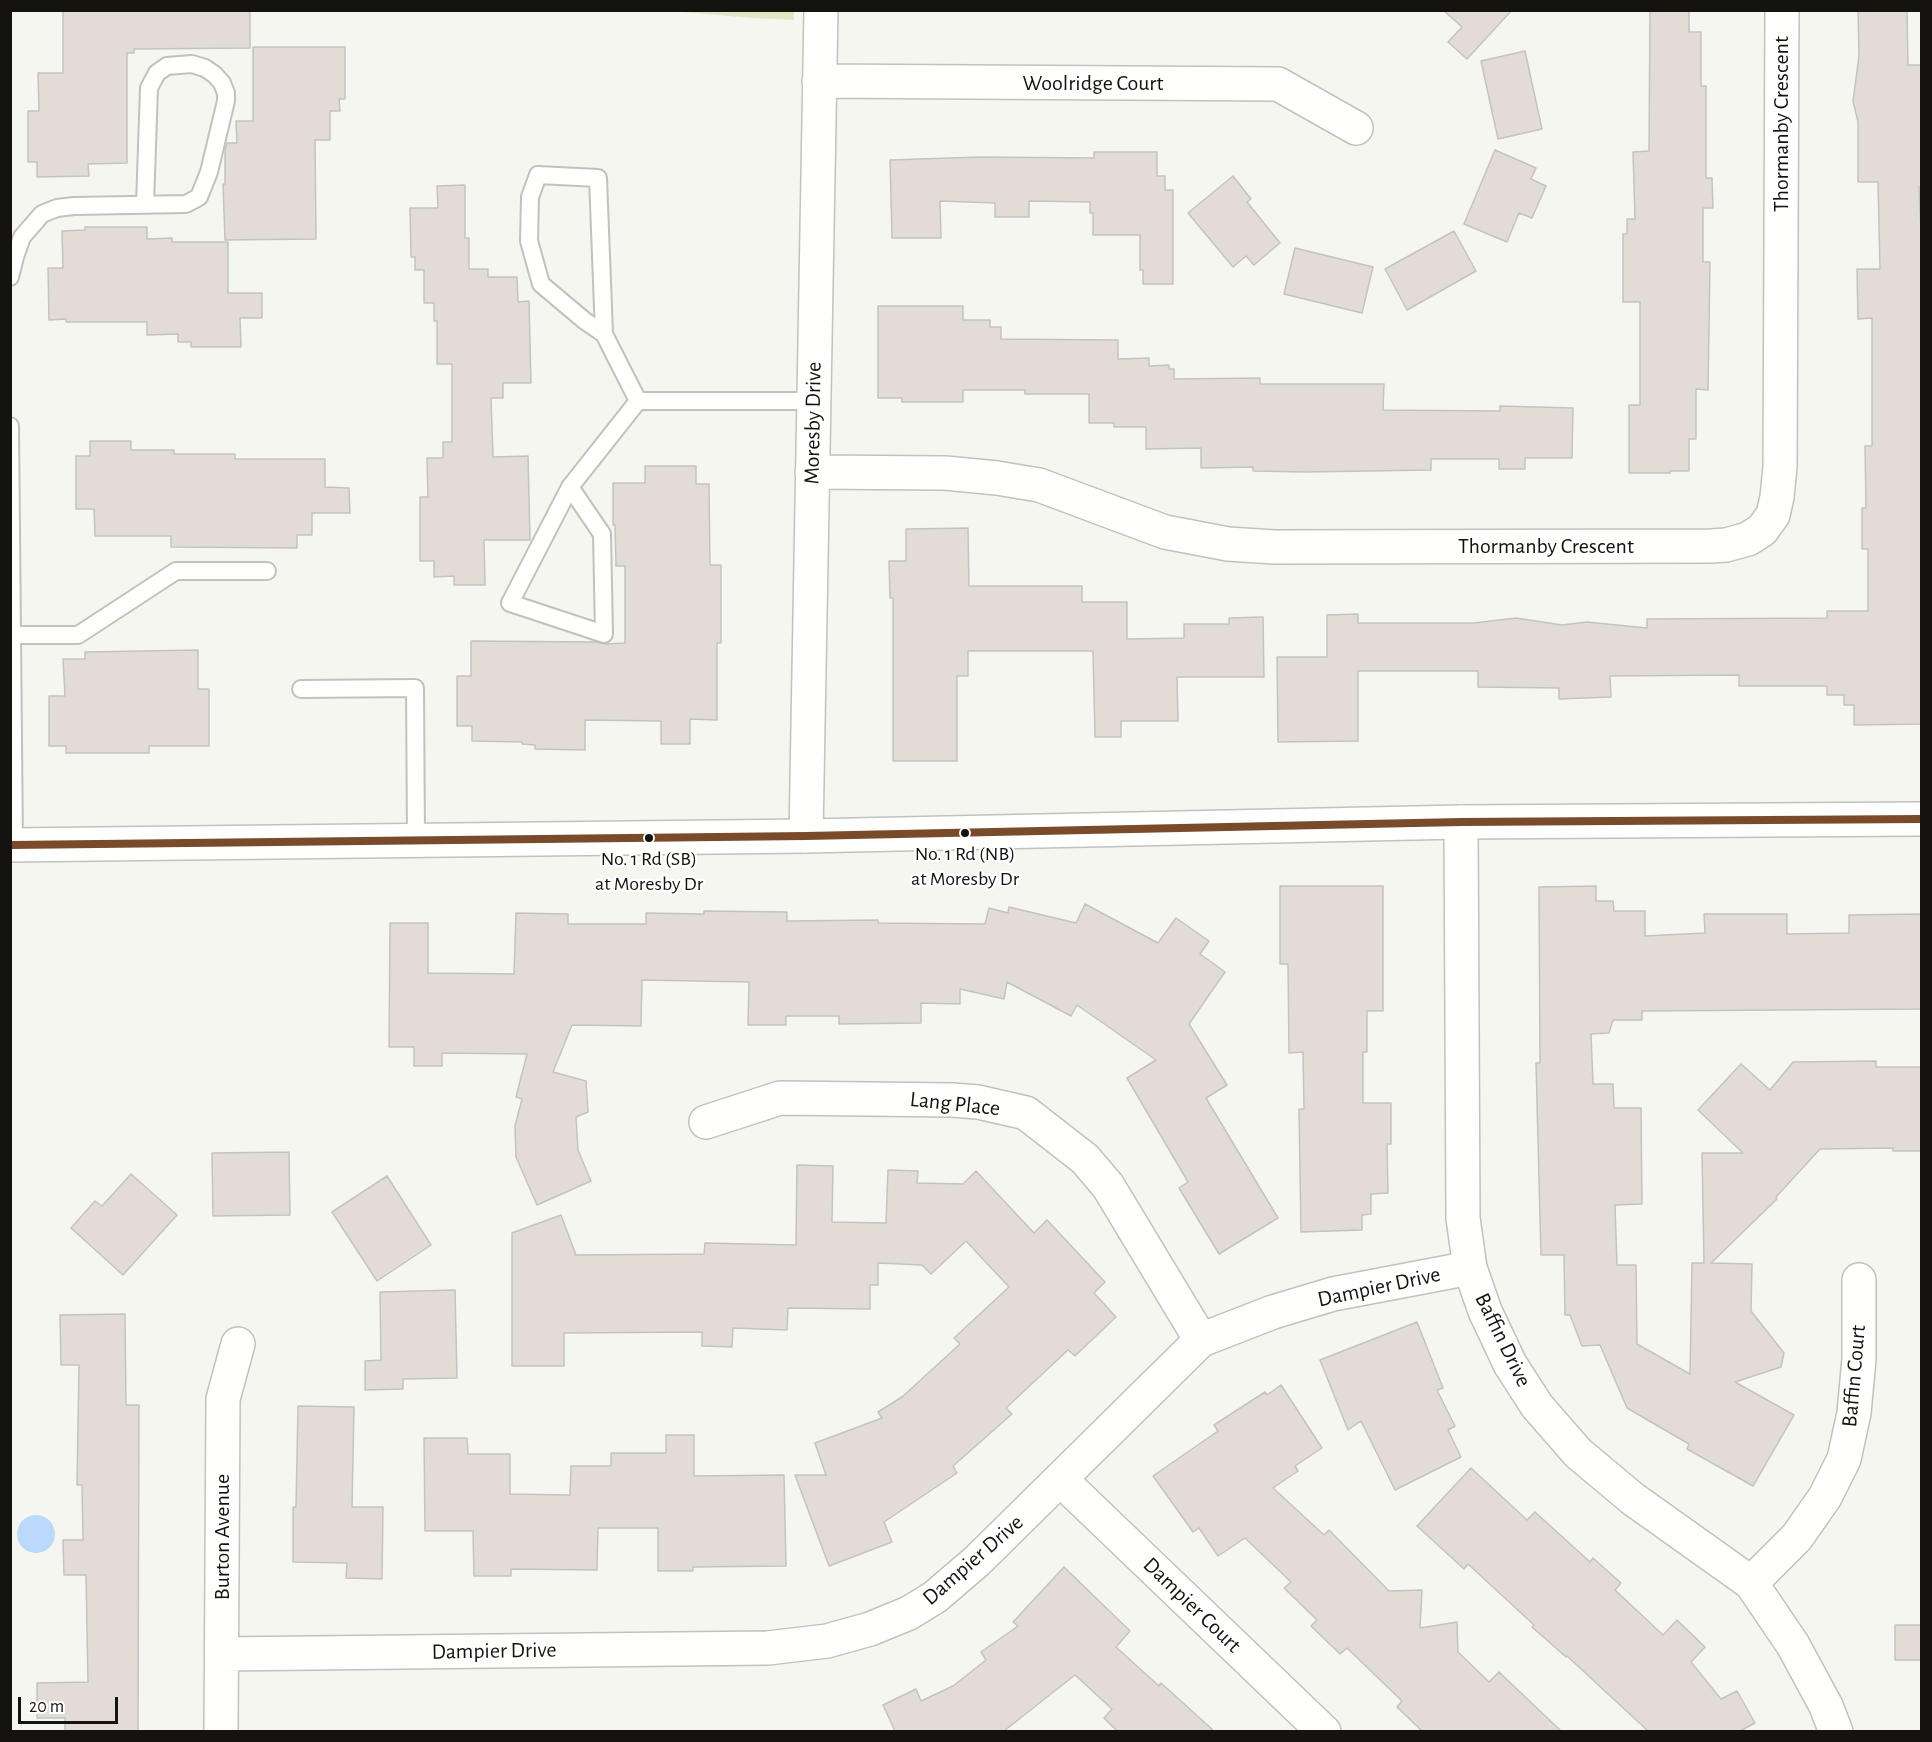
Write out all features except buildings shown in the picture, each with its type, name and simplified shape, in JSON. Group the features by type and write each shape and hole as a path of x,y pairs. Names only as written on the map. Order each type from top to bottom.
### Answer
{"street":[{"name":"Moresby Drive","path":"806,836 820,10"},
{"name":"Thormanby Crescent","path":"813,472 945,473 1028,483 1039,485 1165,532 1228,544 1274,547 1711,546 1726,545 1748,539 1762,531 1773,515 1780,467 1782,10"},
{"name":"Woolridge Court","path":"819,81 1278,84 1356,128"},
{"path":"12,845 806,836 1461,822 1922,819"},
{"name":"Baffin Drive","path":"1461,822 1463,1218 1470,1268 1485,1311 1510,1364 1537,1406 1578,1453 1633,1499 1751,1583 1793,1646 1826,1706 1836,1731"},
{"name":"Lang Place","path":"706,1122 780,1098 952,1100 978,1102 1026,1113 1085,1159 1108,1186 1201,1340"},
{"name":"Dampier Drive","path":"222,1654 768,1648 826,1641 870,1629 909,1613 935,1597 977,1561 1201,1340 1273,1312 1333,1294 1470,1268"},
{"name":"Baffin Court","path":"1751,1583 1797,1537 1825,1497 1844,1459 1854,1413 1859,1359 1859,1280"},
{"name":"Burton Avenue","path":"221,1731 223,1399 238,1344"},
{"name":"Dampier Court","path":"1060,1479 1324,1731"}],"lane":[{"path":"10,277 22,237 42,214 57,208 74,206 186,204 199,197 205,184 226,101 222,83 205,68 192,64 167,66 157,74 149,88 145,204"},
{"path":"604,334 541,284 529,240 530,197 538,175 598,178 604,334 638,401"},
{"path":"638,401 813,401"},
{"path":"570,487 602,534 604,634 510,603 570,487 638,401"},
{"path":"10,426 12,845"},
{"path":"12,635 78,635 176,571 267,571"},
{"path":"301,689 415,688 416,841"}],"green space":[{"path":"671,11 794,11 794,20 752,18"}],"water":[{"path":"36,1515 49,1521 55,1534 49,1547 36,1553 23,1547 17,1534 23,1521"}],"transit line":[{"path":"10,845 806,836 1461,822 1922,819"}],"place":[{"name":"No. 1 Rd (NB) at Moresby Dr","path":"965,833"},
{"name":"No. 1 Rd (SB) at Moresby Dr","path":"649,838"}]}
